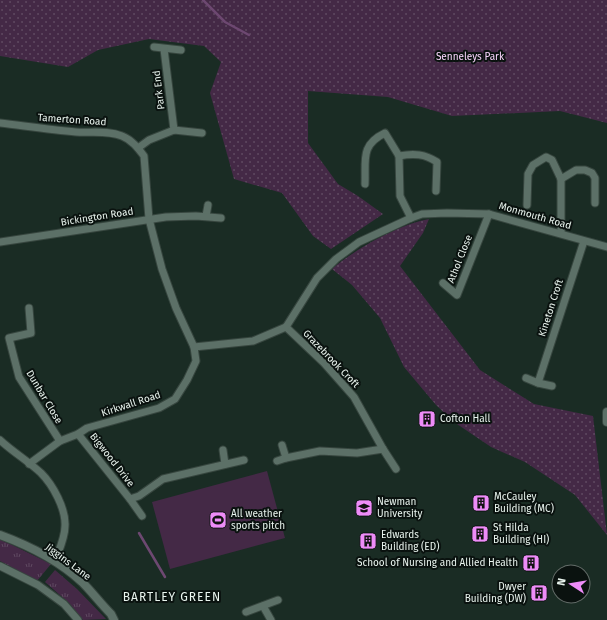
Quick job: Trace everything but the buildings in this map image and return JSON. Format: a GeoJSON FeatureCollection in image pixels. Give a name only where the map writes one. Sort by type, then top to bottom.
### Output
{"type":"FeatureCollection","features":[{"type":"Feature","properties":{"kind":"street"},"geometry":{"type":"LineString","coordinates":[[154,47],[181,50]]}},
{"type":"Feature","properties":{"kind":"street","name":"Park End"},"geometry":{"type":"LineString","coordinates":[[164,49],[174,130]]}},
{"type":"Feature","properties":{"kind":"street","name":"Tamerton Road"},"geometry":{"type":"LineString","coordinates":[[0,123],[77,132],[110,133],[120,135],[128,139],[138,148]]}},
{"type":"Feature","properties":{"kind":"street"},"geometry":{"type":"LineString","coordinates":[[138,148],[149,140],[174,130],[202,133]]}},
{"type":"Feature","properties":{"kind":"street"},"geometry":{"type":"LineString","coordinates":[[366,184],[365,156],[369,144],[377,137],[385,133],[399,156],[400,196],[411,218]]}},
{"type":"Feature","properties":{"kind":"street","name":"Bickington Road"},"geometry":{"type":"LineString","coordinates":[[0,242],[149,219],[144,156],[138,148]]}},
{"type":"Feature","properties":{"kind":"street"},"geometry":{"type":"LineString","coordinates":[[399,156],[408,154],[427,155],[437,162],[436,191]]}},
{"type":"Feature","properties":{"kind":"street"},"geometry":{"type":"LineString","coordinates":[[527,205],[528,174],[533,165],[546,157],[552,160],[557,168],[561,180],[561,233]]}},
{"type":"Feature","properties":{"kind":"street"},"geometry":{"type":"LineString","coordinates":[[561,180],[576,170],[584,170],[592,173],[595,178],[595,203]]}},
{"type":"Feature","properties":{"kind":"street"},"geometry":{"type":"LineString","coordinates":[[206,216],[208,205]]}},
{"type":"Feature","properties":{"kind":"street","name":"Monmouth Road"},"geometry":{"type":"LineString","coordinates":[[286,327],[317,278],[336,259],[359,242],[422,214],[441,213],[498,215],[607,248]]}},
{"type":"Feature","properties":{"kind":"street","name":"Athol Close"},"geometry":{"type":"LineString","coordinates":[[443,283],[456,295],[489,214]]}},
{"type":"Feature","properties":{"kind":"street"},"geometry":{"type":"LineString","coordinates":[[149,219],[206,216],[221,218]]}},
{"type":"Feature","properties":{"kind":"street","name":"Kirkwall Road"},"geometry":{"type":"LineString","coordinates":[[29,464],[60,441],[78,434],[87,428],[159,408],[176,399],[188,380],[196,361],[194,347],[176,308],[162,269],[149,219]]}},
{"type":"Feature","properties":{"kind":"street","name":"Kineton Croft"},"geometry":{"type":"LineString","coordinates":[[538,383],[584,241]]}},
{"type":"Feature","properties":{"kind":"street","name":"Dunbar Close"},"geometry":{"type":"LineString","coordinates":[[29,308],[32,333],[9,338],[18,377],[60,441]]}},
{"type":"Feature","properties":{"kind":"street"},"geometry":{"type":"LineString","coordinates":[[194,347],[252,341],[286,327]]}},
{"type":"Feature","properties":{"kind":"street","name":"Grazebrook Croft"},"geometry":{"type":"LineString","coordinates":[[286,327],[324,363],[354,397],[396,469]]}},
{"type":"Feature","properties":{"kind":"street"},"geometry":{"type":"LineString","coordinates":[[526,378],[538,383],[552,386]]}},
{"type":"Feature","properties":{"kind":"street"},"geometry":{"type":"LineString","coordinates":[[607,412],[607,422]]}},
{"type":"Feature","properties":{"kind":"street","name":"Bigwood Drive"},"geometry":{"type":"LineString","coordinates":[[78,434],[142,516]]}},
{"type":"Feature","properties":{"kind":"street"},"geometry":{"type":"LineString","coordinates":[[0,440],[41,473],[50,484],[61,503],[65,525],[61,547],[54,561]]}},
{"type":"Feature","properties":{"kind":"street"},"geometry":{"type":"LineString","coordinates":[[282,445],[286,458]]}},
{"type":"Feature","properties":{"kind":"street"},"geometry":{"type":"LineString","coordinates":[[277,461],[320,451],[358,453],[383,449]]}},
{"type":"Feature","properties":{"kind":"street"},"geometry":{"type":"LineString","coordinates":[[224,450],[224,464]]}},
{"type":"Feature","properties":{"kind":"street","name":"Bigwood Drive"},"geometry":{"type":"LineString","coordinates":[[130,499],[139,496],[163,479],[244,460]]}},
{"type":"Feature","properties":{"kind":"street","name":"Jiggins Lane"},"geometry":{"type":"LineString","coordinates":[[0,535],[30,546],[54,561],[82,582],[114,620]]}},
{"type":"Feature","properties":{"kind":"street"},"geometry":{"type":"LineString","coordinates":[[0,566],[38,584],[64,604],[78,620]]}},
{"type":"Feature","properties":{"kind":"street"},"geometry":{"type":"LineString","coordinates":[[246,612],[278,600]]}},
{"type":"Feature","properties":{"kind":"street"},"geometry":{"type":"LineString","coordinates":[[263,606],[271,620]]}},
{"type":"Feature","properties":{"kind":"green space","name":"Senneleys Park"},"geometry":{"type":"Polygon","coordinates":[[[0,0],[607,0],[607,123],[560,111],[452,116],[388,97],[308,91],[308,143],[338,184],[383,214],[331,249],[313,236],[282,193],[234,179],[210,93],[221,62],[204,46],[149,39],[98,50],[68,67],[0,56],[0,0]]]}},
{"type":"Feature","properties":{"kind":"green space"},"geometry":{"type":"Polygon","coordinates":[[[429,219],[423,233],[400,266],[480,370],[534,404],[593,416],[607,535],[575,495],[525,462],[491,447],[454,422],[436,405],[404,367],[380,318],[352,285],[332,269],[353,253],[378,238],[405,226],[429,219]]]}},
{"type":"Feature","properties":{"kind":"green space","name":"All weather sports pitch"},"geometry":{"type":"Polygon","coordinates":[[[267,471],[285,538],[170,569],[152,502],[267,471]]]}},
{"type":"Feature","properties":{"kind":"green space"},"geometry":{"type":"Polygon","coordinates":[[[0,539],[51,564],[37,581],[0,561],[0,539]]]}},
{"type":"Feature","properties":{"kind":"green space"},"geometry":{"type":"Polygon","coordinates":[[[55,570],[77,589],[106,619],[83,620],[69,603],[45,582],[55,570]]]}},
{"type":"Feature","properties":{"kind":"waterway"},"geometry":{"type":"LineString","coordinates":[[203,0],[225,22],[249,35]]}},
{"type":"Feature","properties":{"kind":"waterway"},"geometry":{"type":"LineString","coordinates":[[139,533],[165,577]]}},
{"type":"Feature","properties":{"kind":"place","name":"Cofton Hall"},"geometry":{"type":"Point","coordinates":[427,419]}},
{"type":"Feature","properties":{"kind":"place","name":"McCauley Building (MC)"},"geometry":{"type":"Point","coordinates":[481,503]}},
{"type":"Feature","properties":{"kind":"place","name":"Newman University"},"geometry":{"type":"Point","coordinates":[364,508]}},
{"type":"Feature","properties":{"kind":"place","name":"All weather sports pitch"},"geometry":{"type":"Point","coordinates":[218,520]}},
{"type":"Feature","properties":{"kind":"place","name":"St Hilda Building (HI)"},"geometry":{"type":"Point","coordinates":[480,534]}},
{"type":"Feature","properties":{"kind":"place","name":"Edwards Building (ED)"},"geometry":{"type":"Point","coordinates":[368,541]}},
{"type":"Feature","properties":{"kind":"place","name":"School of Nursing and Allied Health"},"geometry":{"type":"Point","coordinates":[531,563]}},
{"type":"Feature","properties":{"kind":"place","name":"Dwyer Building (DW)"},"geometry":{"type":"Point","coordinates":[539,593]}},
{"type":"Feature","properties":{"kind":"district","name":"BARTLEY GREEN"},"geometry":{"type":"Point","coordinates":[172,597]}}]}
